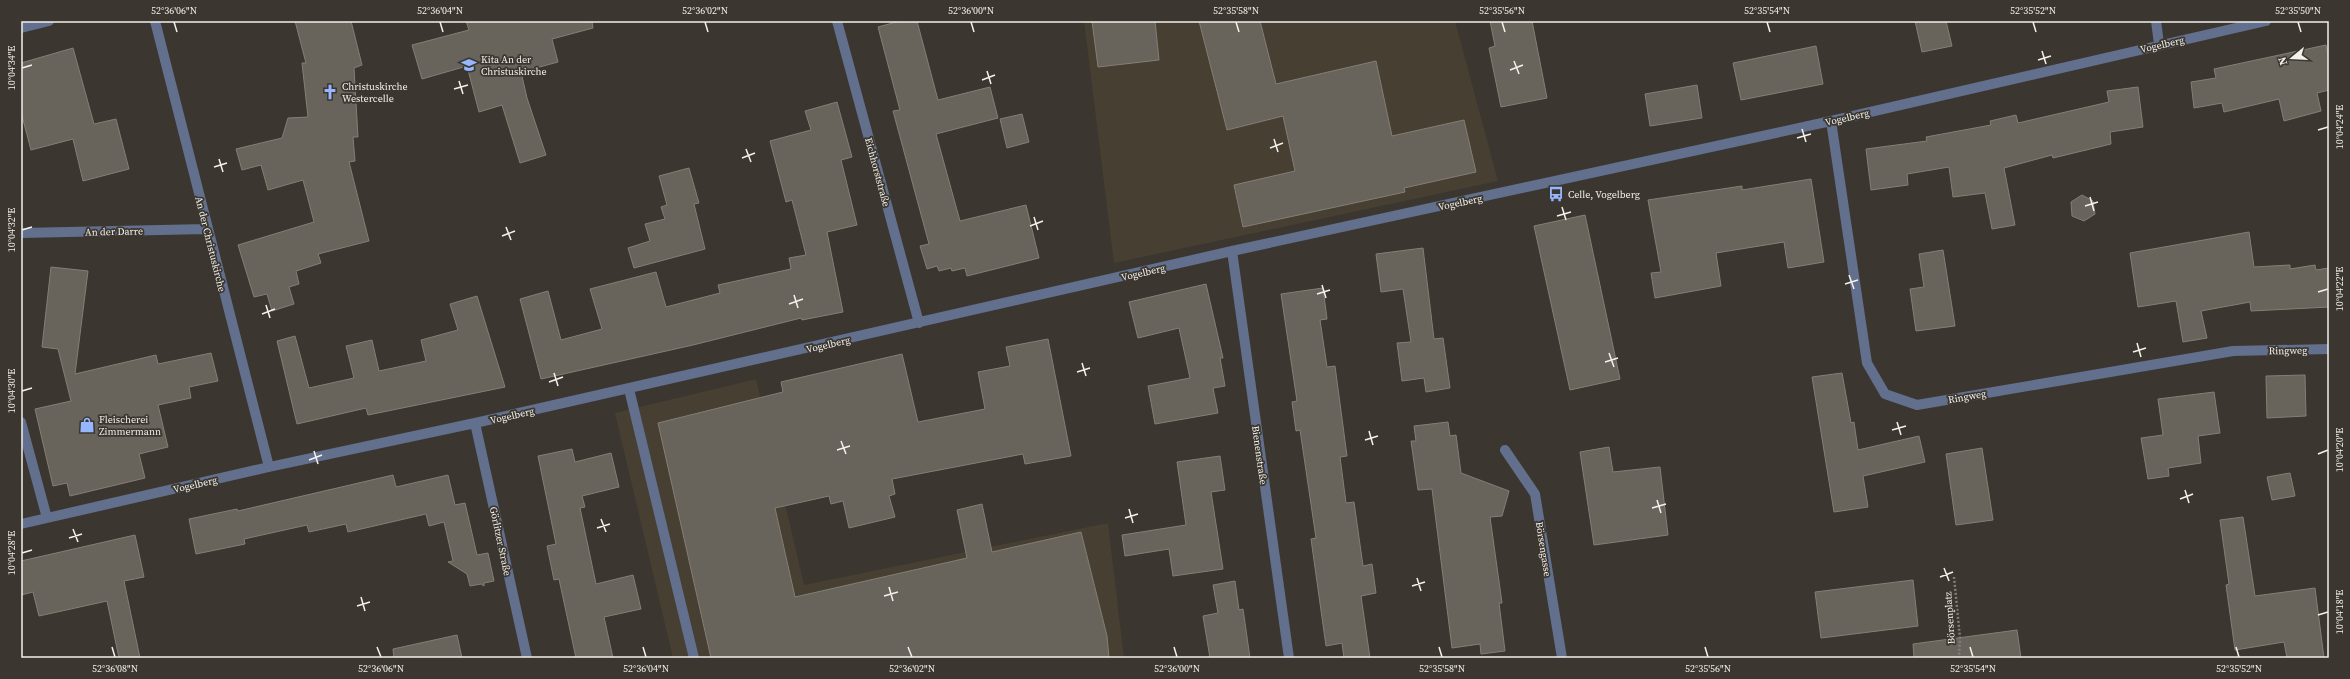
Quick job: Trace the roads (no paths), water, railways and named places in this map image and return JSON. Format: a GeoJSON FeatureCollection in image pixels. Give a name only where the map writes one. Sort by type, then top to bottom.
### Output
{"type":"FeatureCollection","features":[{"type":"Feature","properties":{"kind":"street"},"geometry":{"type":"LineString","coordinates":[[21,28],[49,21]]}},
{"type":"Feature","properties":{"kind":"street","name":"An der Christuskirche"},"geometry":{"type":"LineString","coordinates":[[155,21],[269,467]]}},
{"type":"Feature","properties":{"kind":"street","name":"Eichhorststraße"},"geometry":{"type":"LineString","coordinates":[[838,21],[918,323]]}},
{"type":"Feature","properties":{"kind":"street"},"geometry":{"type":"LineString","coordinates":[[2156,21],[2159,44]]}},
{"type":"Feature","properties":{"kind":"street","name":"Vogelberg"},"geometry":{"type":"LineString","coordinates":[[21,524],[269,467],[475,424],[1232,251],[1831,121],[2159,44],[2266,21]]}},
{"type":"Feature","properties":{"kind":"street","name":"Ringweg"},"geometry":{"type":"LineString","coordinates":[[1831,121],[1867,363],[1885,394],[1917,405],[2233,351],[2329,349]]}},
{"type":"Feature","properties":{"kind":"street","name":"An der Darre"},"geometry":{"type":"LineString","coordinates":[[21,233],[207,229]]}},
{"type":"Feature","properties":{"kind":"street","name":"Bienenstraße"},"geometry":{"type":"LineString","coordinates":[[1232,251],[1289,658]]}},
{"type":"Feature","properties":{"kind":"street"},"geometry":{"type":"LineString","coordinates":[[629,389],[694,658]]}},
{"type":"Feature","properties":{"kind":"street"},"geometry":{"type":"LineString","coordinates":[[21,422],[47,518]]}},
{"type":"Feature","properties":{"kind":"street","name":"Görlitzer Straße"},"geometry":{"type":"LineString","coordinates":[[475,424],[527,658]]}},
{"type":"Feature","properties":{"kind":"street","name":"Börsengasse"},"geometry":{"type":"LineString","coordinates":[[1505,450],[1536,494],[1562,658]]}},
{"type":"Feature","properties":{"kind":"place","name":"Kita An der Christuskirche"},"geometry":{"type":"Point","coordinates":[469,65]}},
{"type":"Feature","properties":{"kind":"place","name":"Christuskirche Westercelle"},"geometry":{"type":"Point","coordinates":[330,92]}},
{"type":"Feature","properties":{"kind":"place","name":"Celle, Vogelberg"},"geometry":{"type":"Point","coordinates":[1556,194]}},
{"type":"Feature","properties":{"kind":"place","name":"Fleischerei Zimmermann"},"geometry":{"type":"Point","coordinates":[87,425]}}]}
